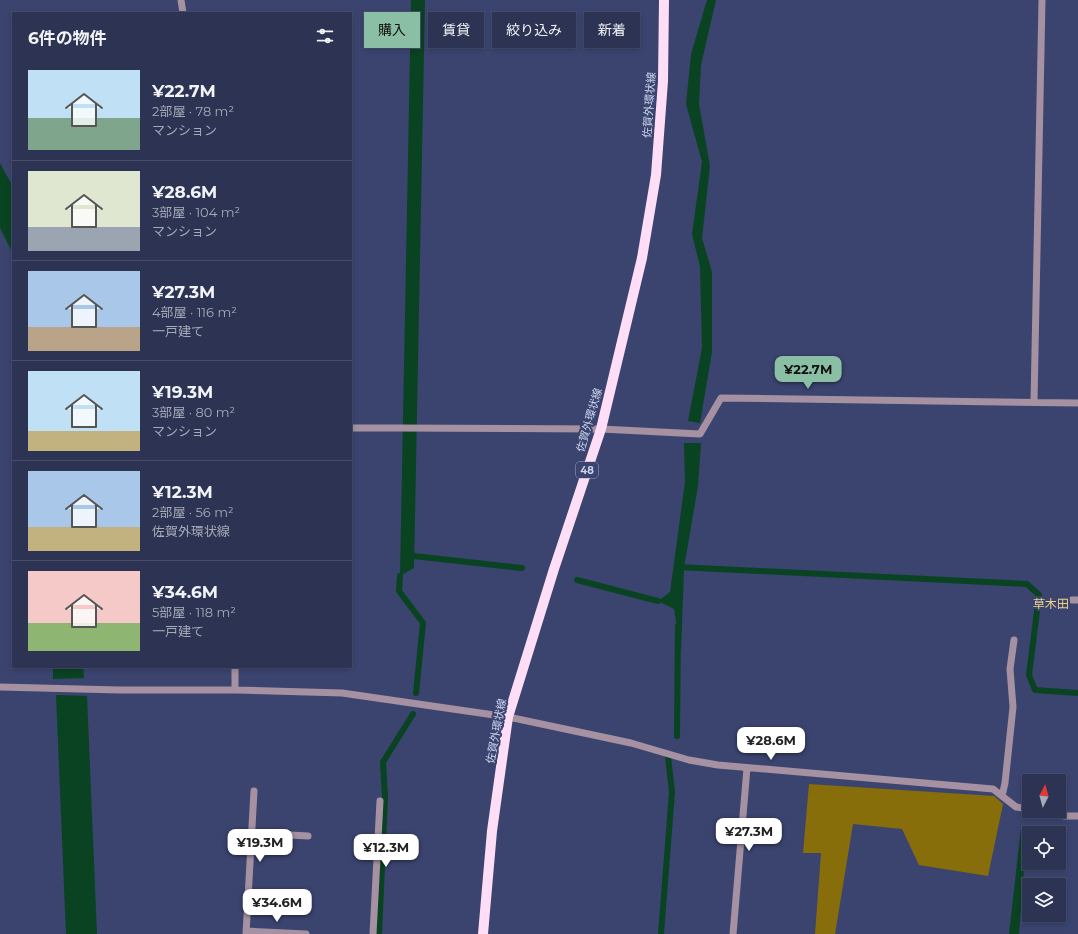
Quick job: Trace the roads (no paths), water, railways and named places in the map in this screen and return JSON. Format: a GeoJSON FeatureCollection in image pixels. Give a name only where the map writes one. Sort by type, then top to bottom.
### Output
{"type":"FeatureCollection","features":[{"type":"Feature","properties":{"kind":"main road","name":"佐賀外環状線"},"geometry":{"type":"LineString","coordinates":[[483,934],[492,830],[508,718],[554,569],[601,429],[642,258],[656,175],[663,81],[664,0]]}},
{"type":"Feature","properties":{"kind":"street"},"geometry":{"type":"LineString","coordinates":[[181,0],[183,12]]}},
{"type":"Feature","properties":{"kind":"street"},"geometry":{"type":"LineString","coordinates":[[1034,402],[1042,0]]}},
{"type":"Feature","properties":{"kind":"street"},"geometry":{"type":"LineString","coordinates":[[352,428],[601,429],[700,434],[721,398],[1078,403]]}},
{"type":"Feature","properties":{"kind":"street"},"geometry":{"type":"LineString","coordinates":[[1002,796],[1005,783],[1013,707],[1010,669],[1014,640]]}},
{"type":"Feature","properties":{"kind":"street"},"geometry":{"type":"LineString","coordinates":[[235,668],[235,690]]}},
{"type":"Feature","properties":{"kind":"street"},"geometry":{"type":"LineString","coordinates":[[0,687],[342,693],[508,718],[631,743],[689,760],[718,765],[993,789],[1016,807],[1022,808]]}},
{"type":"Feature","properties":{"kind":"street"},"geometry":{"type":"LineString","coordinates":[[733,934],[747,768]]}},
{"type":"Feature","properties":{"kind":"street"},"geometry":{"type":"LineString","coordinates":[[254,791],[246,932],[306,934]]}},
{"type":"Feature","properties":{"kind":"street"},"geometry":{"type":"LineString","coordinates":[[373,934],[380,801]]}},
{"type":"Feature","properties":{"kind":"street"},"geometry":{"type":"LineString","coordinates":[[1066,816],[1078,816]]}},
{"type":"Feature","properties":{"kind":"street"},"geometry":{"type":"LineString","coordinates":[[252,833],[308,836]]}},
{"type":"Feature","properties":{"kind":"waterway"},"geometry":{"type":"LineString","coordinates":[[414,556],[522,568]]}},
{"type":"Feature","properties":{"kind":"waterway"},"geometry":{"type":"LineString","coordinates":[[678,567],[1027,584],[1039,595],[1029,675],[1035,690],[1078,693]]}},
{"type":"Feature","properties":{"kind":"waterway"},"geometry":{"type":"LineString","coordinates":[[400,576],[399,591],[423,623],[416,693]]}},
{"type":"Feature","properties":{"kind":"waterway"},"geometry":{"type":"LineString","coordinates":[[577,580],[658,601]]}},
{"type":"Feature","properties":{"kind":"waterway"},"geometry":{"type":"LineString","coordinates":[[677,736],[678,626]]}},
{"type":"Feature","properties":{"kind":"waterway"},"geometry":{"type":"LineString","coordinates":[[379,934],[385,797],[383,762],[413,714]]}},
{"type":"Feature","properties":{"kind":"waterway"},"geometry":{"type":"LineString","coordinates":[[661,934],[672,792],[668,756]]}},
{"type":"Feature","properties":{"kind":"district","name":"草木田"},"geometry":{"type":"Point","coordinates":[1051,603]}}]}
